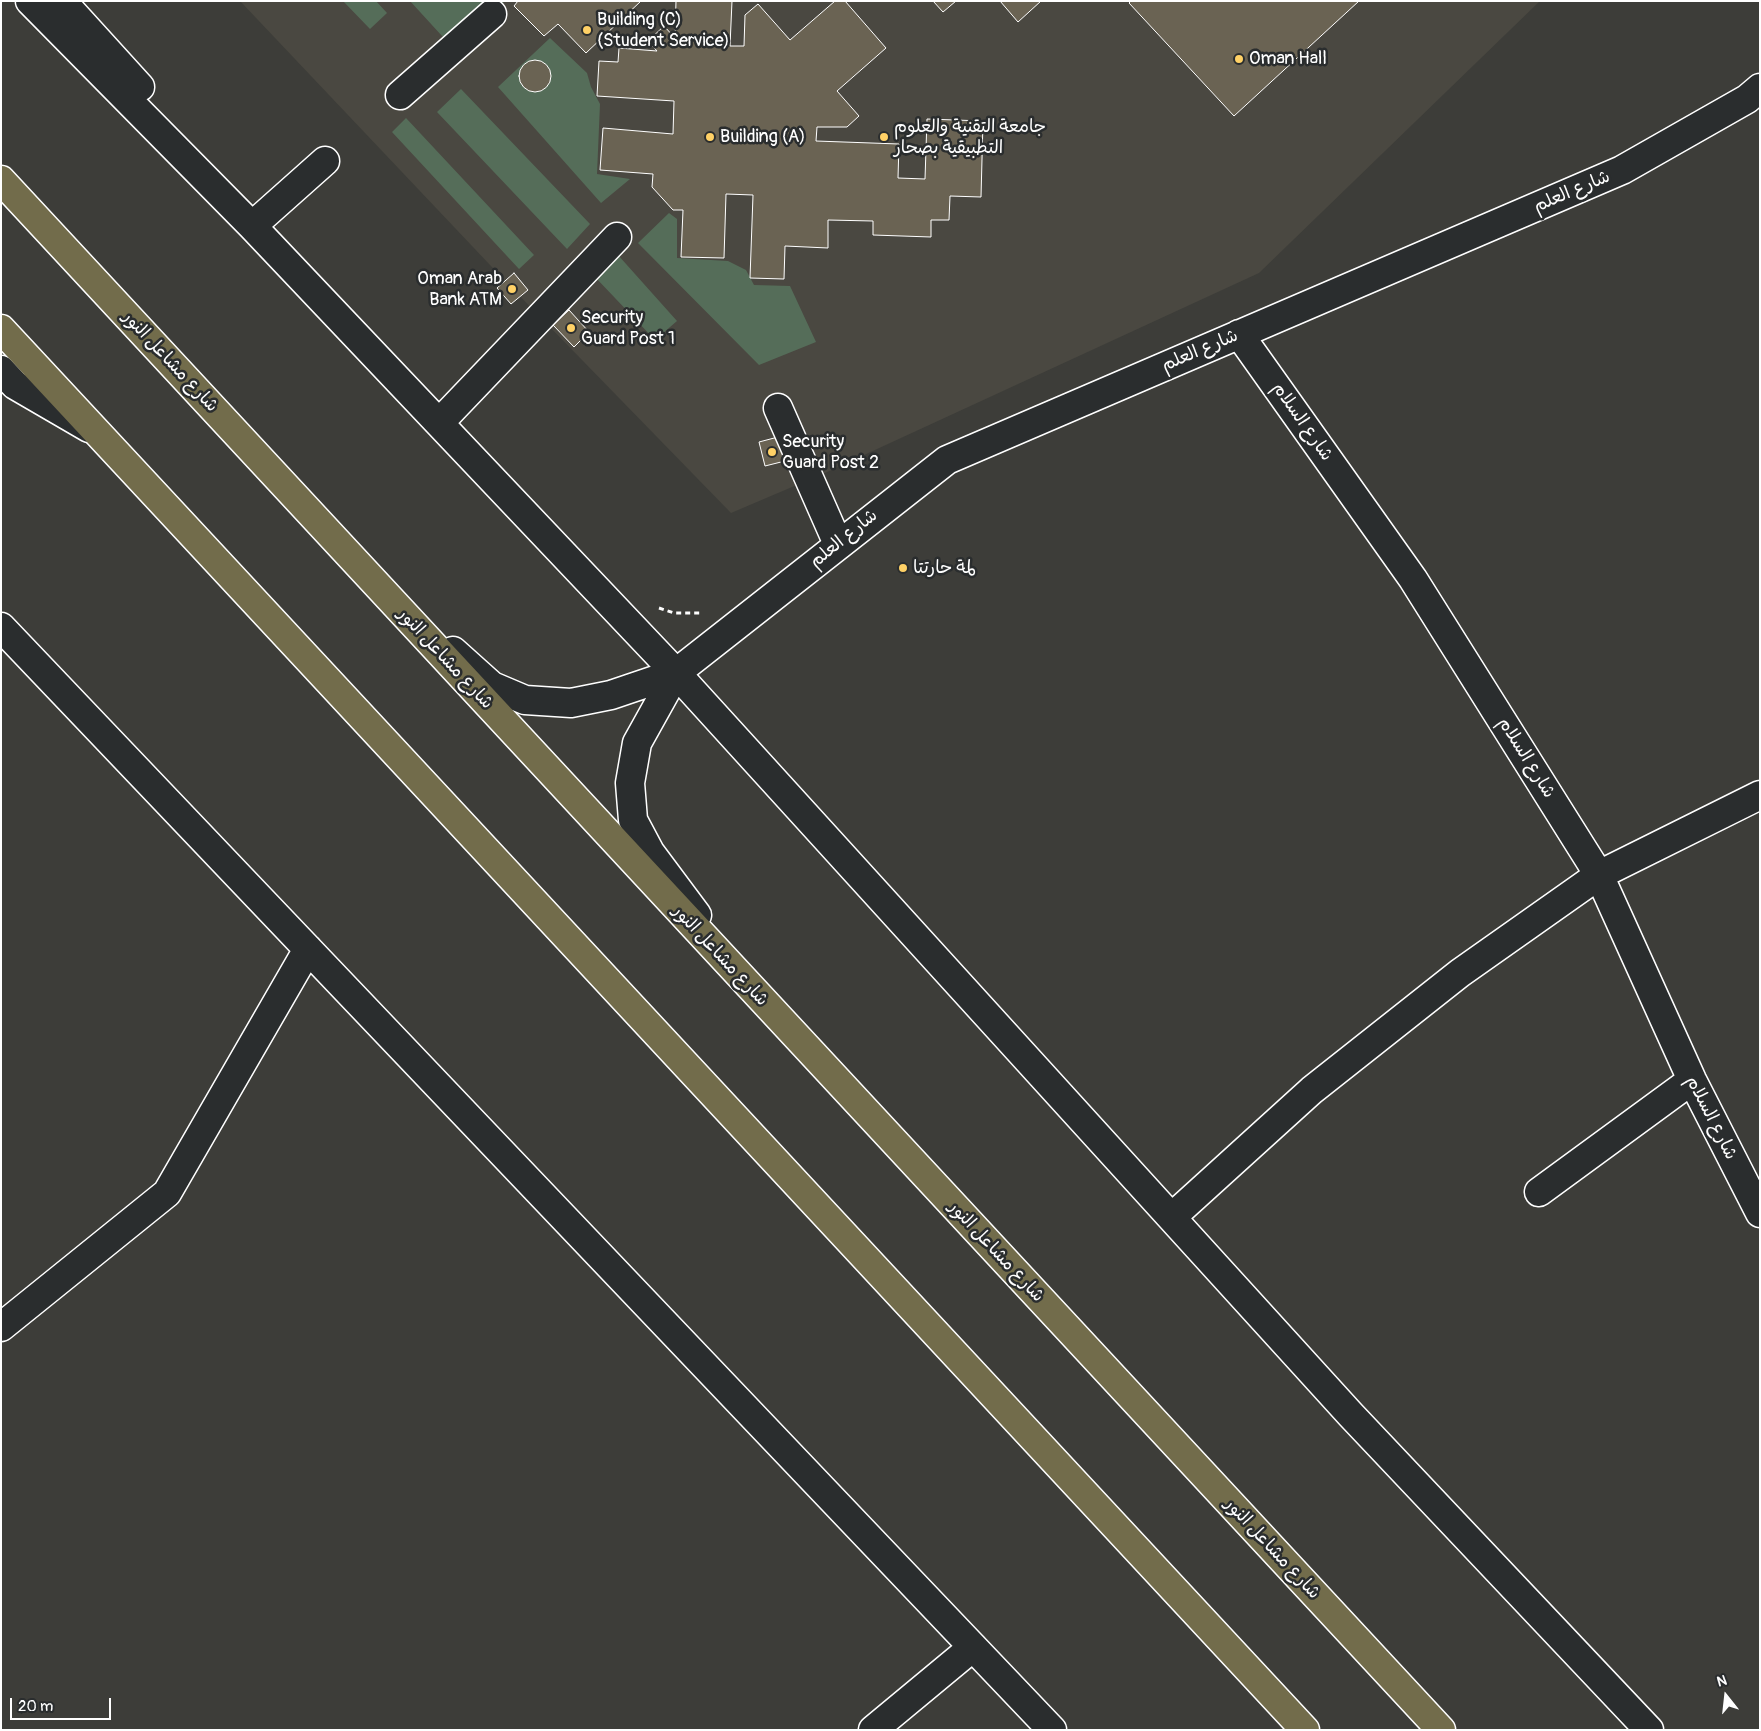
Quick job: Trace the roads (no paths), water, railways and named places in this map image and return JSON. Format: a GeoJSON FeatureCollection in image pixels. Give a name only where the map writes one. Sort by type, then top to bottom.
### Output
{"type":"FeatureCollection","features":[{"type":"Feature","properties":{"kind":"highway","name":"شارع مشاعل النور"},"geometry":{"type":"LineString","coordinates":[[1,180],[1441,1730]]}},
{"type":"Feature","properties":{"kind":"highway"},"geometry":{"type":"LineString","coordinates":[[1,329],[1305,1730]]}},
{"type":"Feature","properties":{"kind":"street"},"geometry":{"type":"LineString","coordinates":[[30,1],[252,226],[676,672],[1351,1415],[1649,1730]]}},
{"type":"Feature","properties":{"kind":"street"},"geometry":{"type":"LineString","coordinates":[[62,1],[173,123],[217,190]]}},
{"type":"Feature","properties":{"kind":"street"},"geometry":{"type":"LineString","coordinates":[[400,95],[492,14]]}},
{"type":"Feature","properties":{"kind":"street","name":"شارع العلم"},"geometry":{"type":"LineString","coordinates":[[676,672],[947,460],[1622,170],[1747,99],[1760,88]]}},
{"type":"Feature","properties":{"kind":"street"},"geometry":{"type":"LineString","coordinates":[[252,226],[325,161]]}},
{"type":"Feature","properties":{"kind":"street"},"geometry":{"type":"LineString","coordinates":[[440,422],[617,237]]}},
{"type":"Feature","properties":{"kind":"street","name":"شارع السلام"},"geometry":{"type":"LineString","coordinates":[[1239,334],[1413,579],[1600,875],[1692,1080],[1760,1213]]}},
{"type":"Feature","properties":{"kind":"street"},"geometry":{"type":"LineString","coordinates":[[1,370],[15,386],[93,430]]}},
{"type":"Feature","properties":{"kind":"street"},"geometry":{"type":"LineString","coordinates":[[778,408],[838,544]]}},
{"type":"Feature","properties":{"kind":"street"},"geometry":{"type":"LineString","coordinates":[[366,574],[492,686],[525,700],[571,703],[610,695],[676,672]]}},
{"type":"Feature","properties":{"kind":"street"},"geometry":{"type":"LineString","coordinates":[[1,628],[1052,1730]]}},
{"type":"Feature","properties":{"kind":"street"},"geometry":{"type":"LineString","coordinates":[[676,672],[637,743],[630,783],[632,820],[650,852],[763,1002]]}},
{"type":"Feature","properties":{"kind":"street"},"geometry":{"type":"LineString","coordinates":[[1172,1218],[1312,1090],[1460,973],[1600,875],[1760,795]]}},
{"type":"Feature","properties":{"kind":"street"},"geometry":{"type":"LineString","coordinates":[[1,1327],[167,1193],[308,949]]}},
{"type":"Feature","properties":{"kind":"street"},"geometry":{"type":"LineString","coordinates":[[1538,1192],[1692,1080]]}},
{"type":"Feature","properties":{"kind":"street"},"geometry":{"type":"LineString","coordinates":[[873,1730],[973,1647]]}},
{"type":"Feature","properties":{"kind":"place","name":"Building (C) (Student Service)"},"geometry":{"type":"Point","coordinates":[587,30]}},
{"type":"Feature","properties":{"kind":"place","name":"Oman Hall"},"geometry":{"type":"Point","coordinates":[1239,59]}},
{"type":"Feature","properties":{"kind":"place","name":"Building (A)"},"geometry":{"type":"Point","coordinates":[710,137]}},
{"type":"Feature","properties":{"kind":"place","name":"جامعة التقنية والعلوم التطبيقية بصحار"},"geometry":{"type":"Point","coordinates":[884,137]}},
{"type":"Feature","properties":{"kind":"place","name":"Oman Arab Bank ATM"},"geometry":{"type":"Point","coordinates":[512,289]}},
{"type":"Feature","properties":{"kind":"place","name":"Security Guard Post 1"},"geometry":{"type":"Point","coordinates":[571,328]}},
{"type":"Feature","properties":{"kind":"place","name":"Security Guard Post 2"},"geometry":{"type":"Point","coordinates":[772,452]}},
{"type":"Feature","properties":{"kind":"place","name":"لمة حارتتا"},"geometry":{"type":"Point","coordinates":[903,568]}}]}
